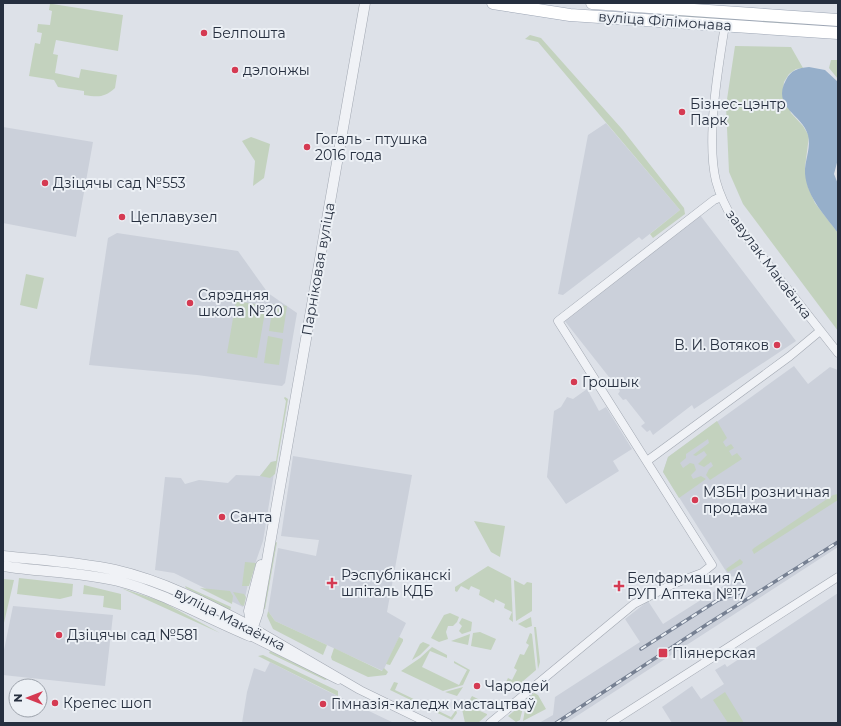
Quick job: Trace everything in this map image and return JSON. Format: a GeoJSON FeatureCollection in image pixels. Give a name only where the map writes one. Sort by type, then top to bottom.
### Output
{"type":"FeatureCollection","features":[{"type":"Feature","properties":{"kind":"main road","name":"вуліца Філімонава"},"geometry":{"type":"LineString","coordinates":[[493,3],[565,14],[838,33]]}},
{"type":"Feature","properties":{"kind":"main road","name":"вуліца Філімонава"},"geometry":{"type":"LineString","coordinates":[[592,3],[838,20]]}},
{"type":"Feature","properties":{"kind":"main road"},"geometry":{"type":"LineString","coordinates":[[725,25],[726,12]]}},
{"type":"Feature","properties":{"kind":"street","name":"Парніковая вуліца"},"geometry":{"type":"LineString","coordinates":[[251,632],[258,612],[365,3]]}},
{"type":"Feature","properties":{"kind":"street","name":"завулак Макаёнка"},"geometry":{"type":"LineString","coordinates":[[725,25],[715,104],[713,142],[714,170],[721,197],[734,220],[820,332],[838,353]]}},
{"type":"Feature","properties":{"kind":"street"},"geometry":{"type":"LineString","coordinates":[[490,723],[634,604],[673,584],[702,573],[712,565],[558,321],[714,200],[721,197]]}},
{"type":"Feature","properties":{"kind":"street"},"geometry":{"type":"LineString","coordinates":[[647,461],[790,356],[820,332]]}},
{"type":"Feature","properties":{"kind":"street","name":"вуліца Макаёнка"},"geometry":{"type":"LineString","coordinates":[[3,556],[80,564],[115,570],[187,595],[251,632],[428,723]]}},
{"type":"Feature","properties":{"kind":"street"},"geometry":{"type":"LineString","coordinates":[[80,564],[80,575]]}},
{"type":"Feature","properties":{"kind":"street","name":"вуліца Макаёнка"},"geometry":{"type":"LineString","coordinates":[[3,566],[97,576],[142,588],[251,632]]}},
{"type":"Feature","properties":{"kind":"street"},"geometry":{"type":"LineString","coordinates":[[610,723],[838,577]]}},
{"type":"Feature","properties":{"kind":"shaded area"},"geometry":{"type":"Polygon","coordinates":[[[606,123],[680,210],[642,240],[639,237],[563,295],[558,294],[588,135],[606,123]]]}},
{"type":"Feature","properties":{"kind":"shaded area","name":"Дзіцячы сад №553"},"geometry":{"type":"Polygon","coordinates":[[[3,127],[93,142],[76,237],[3,223],[3,127]]]}},
{"type":"Feature","properties":{"kind":"shaded area"},"geometry":{"type":"Polygon","coordinates":[[[700,215],[796,341],[694,409],[692,405],[653,435],[650,430],[647,432],[641,426],[645,423],[626,399],[623,400],[618,394],[620,391],[564,320],[700,215]]]}},
{"type":"Feature","properties":{"kind":"shaded area","name":"Сярэдняя школа №20"},"geometry":{"type":"Polygon","coordinates":[[[117,233],[238,251],[268,293],[297,313],[285,383],[282,386],[197,375],[89,365],[108,238],[117,233]]]}},
{"type":"Feature","properties":{"kind":"shaded area"},"geometry":{"type":"Polygon","coordinates":[[[794,366],[808,384],[830,367],[838,370],[838,547],[566,723],[539,723],[553,715],[555,697],[640,642],[625,619],[648,601],[663,624],[737,577],[729,576],[663,472],[668,457],[794,366]]]}},
{"type":"Feature","properties":{"kind":"shaded area"},"geometry":{"type":"Polygon","coordinates":[[[587,389],[599,411],[606,407],[632,449],[613,461],[619,471],[566,504],[547,477],[554,411],[561,407],[567,397],[573,399],[587,389]]]}},
{"type":"Feature","properties":{"kind":"shaded area","name":"Рэспубліканскі шпіталь КДБ"},"geometry":{"type":"Polygon","coordinates":[[[293,456],[412,475],[387,612],[406,623],[383,671],[275,621],[268,611],[278,548],[316,556],[319,540],[281,536],[293,456]]]}},
{"type":"Feature","properties":{"kind":"shaded area"},"geometry":{"type":"Polygon","coordinates":[[[276,461],[263,541],[248,584],[243,607],[174,573],[155,570],[165,477],[181,478],[185,484],[199,480],[228,483],[236,475],[260,476],[271,462],[276,461]]]}},
{"type":"Feature","properties":{"kind":"shaded area"},"geometry":{"type":"Polygon","coordinates":[[[838,593],[838,723],[672,723],[662,707],[692,686],[701,699],[724,684],[715,670],[725,664],[727,667],[838,593]]]}},
{"type":"Feature","properties":{"kind":"shaded area","name":"Дзіцячы сад №581"},"geometry":{"type":"Polygon","coordinates":[[[13,606],[113,615],[105,686],[48,680],[48,678],[3,675],[3,655],[13,606]]]}},
{"type":"Feature","properties":{"kind":"shaded area"},"geometry":{"type":"Polygon","coordinates":[[[270,662],[394,723],[242,723],[247,692],[254,668],[265,672],[270,662]]]}},
{"type":"Feature","properties":{"kind":"green space"},"geometry":{"type":"Polygon","coordinates":[[[46,3],[123,15],[118,51],[56,40],[53,54],[58,55],[55,73],[79,78],[81,69],[117,75],[115,88],[107,94],[101,96],[84,95],[84,91],[58,87],[54,80],[29,76],[35,43],[40,44],[42,33],[37,32],[38,24],[50,25],[52,11],[49,10],[50,4],[46,3]]]}},
{"type":"Feature","properties":{"kind":"green space"},"geometry":{"type":"Polygon","coordinates":[[[666,14],[838,25],[838,28],[666,17],[666,14]]]}},
{"type":"Feature","properties":{"kind":"green space"},"geometry":{"type":"Polygon","coordinates":[[[530,35],[541,38],[622,129],[684,208],[685,214],[653,238],[650,234],[680,210],[538,42],[525,39],[530,35]]]}},
{"type":"Feature","properties":{"kind":"green space"},"geometry":{"type":"Polygon","coordinates":[[[735,46],[791,47],[803,68],[796,69],[789,74],[784,82],[783,90],[791,113],[803,126],[809,136],[805,167],[808,187],[815,203],[838,233],[838,331],[743,204],[729,172],[726,106],[735,46]]]}},
{"type":"Feature","properties":{"kind":"green space"},"geometry":{"type":"Polygon","coordinates":[[[831,60],[838,60],[838,79],[829,68],[831,60]]]}},
{"type":"Feature","properties":{"kind":"green space"},"geometry":{"type":"Polygon","coordinates":[[[251,137],[270,144],[264,178],[253,186],[255,161],[242,141],[251,137]]]}},
{"type":"Feature","properties":{"kind":"green space"},"geometry":{"type":"Polygon","coordinates":[[[26,274],[44,278],[37,309],[20,305],[26,274]]]}},
{"type":"Feature","properties":{"kind":"green space"},"geometry":{"type":"Polygon","coordinates":[[[236,301],[266,306],[257,358],[227,353],[236,301]]]}},
{"type":"Feature","properties":{"kind":"green space"},"geometry":{"type":"Polygon","coordinates":[[[273,304],[287,306],[283,333],[269,331],[273,304]]]}},
{"type":"Feature","properties":{"kind":"green space"},"geometry":{"type":"Polygon","coordinates":[[[268,336],[283,339],[279,365],[264,363],[268,336]]]}},
{"type":"Feature","properties":{"kind":"green space"},"geometry":{"type":"Polygon","coordinates":[[[285,397],[288,399],[275,474],[270,478],[260,476],[271,462],[276,461],[286,401],[284,398],[285,397]]]}},
{"type":"Feature","properties":{"kind":"green space"},"geometry":{"type":"Polygon","coordinates":[[[717,421],[727,438],[723,442],[726,447],[731,444],[734,448],[729,451],[732,456],[737,453],[742,459],[710,480],[706,475],[709,469],[713,466],[711,462],[704,467],[698,464],[707,455],[704,451],[696,456],[693,455],[709,443],[708,439],[686,454],[686,458],[680,463],[683,468],[690,463],[694,464],[696,470],[691,475],[693,479],[701,476],[706,479],[679,498],[663,472],[668,457],[717,421]]]}},
{"type":"Feature","properties":{"kind":"green space"},"geometry":{"type":"Polygon","coordinates":[[[838,494],[838,500],[754,554],[752,550],[754,548],[833,495],[838,494]]]}},
{"type":"Feature","properties":{"kind":"green space"},"geometry":{"type":"Polygon","coordinates":[[[474,521],[505,526],[500,557],[491,552],[474,521]]]}},
{"type":"Feature","properties":{"kind":"green space"},"geometry":{"type":"Polygon","coordinates":[[[277,542],[265,609],[263,610],[275,543],[277,542]]]}},
{"type":"Feature","properties":{"kind":"green space"},"geometry":{"type":"Polygon","coordinates":[[[740,559],[743,562],[742,564],[728,572],[726,569],[740,559]]]}},
{"type":"Feature","properties":{"kind":"green space"},"geometry":{"type":"Polygon","coordinates":[[[245,562],[256,563],[249,586],[242,586],[245,562]]]}},
{"type":"Feature","properties":{"kind":"green space"},"geometry":{"type":"Polygon","coordinates":[[[488,566],[511,578],[513,622],[509,619],[512,612],[504,608],[505,604],[495,599],[494,603],[479,595],[480,590],[471,586],[469,590],[461,586],[457,592],[455,591],[455,587],[488,566]]]}},
{"type":"Feature","properties":{"kind":"green space"},"geometry":{"type":"Polygon","coordinates":[[[19,578],[73,584],[72,596],[60,599],[17,594],[19,578]]]}},
{"type":"Feature","properties":{"kind":"green space"},"geometry":{"type":"Polygon","coordinates":[[[3,579],[14,580],[3,627],[3,579]]]}},
{"type":"Feature","properties":{"kind":"green space"},"geometry":{"type":"Polygon","coordinates":[[[514,580],[524,585],[527,582],[532,583],[532,611],[516,621],[514,580]]]}},
{"type":"Feature","properties":{"kind":"green space"},"geometry":{"type":"Polygon","coordinates":[[[137,582],[171,593],[227,619],[226,621],[190,603],[137,582]]]}},
{"type":"Feature","properties":{"kind":"green space"},"geometry":{"type":"Polygon","coordinates":[[[84,585],[121,594],[121,610],[103,607],[104,596],[83,594],[84,585]]]}},
{"type":"Feature","properties":{"kind":"green space"},"geometry":{"type":"Polygon","coordinates":[[[185,586],[231,607],[230,611],[186,588],[185,586]]]}},
{"type":"Feature","properties":{"kind":"green space"},"geometry":{"type":"Polygon","coordinates":[[[121,588],[161,601],[220,633],[121,588]]]}},
{"type":"Feature","properties":{"kind":"green space"},"geometry":{"type":"Polygon","coordinates":[[[200,588],[230,591],[233,596],[232,604],[200,588]]]}},
{"type":"Feature","properties":{"kind":"green space"},"geometry":{"type":"Polygon","coordinates":[[[233,592],[244,594],[246,597],[244,606],[241,605],[233,592]]]}},
{"type":"Feature","properties":{"kind":"green space"},"geometry":{"type":"Polygon","coordinates":[[[268,611],[275,621],[327,645],[323,655],[273,629],[267,616],[268,611]]]}},
{"type":"Feature","properties":{"kind":"green space"},"geometry":{"type":"Polygon","coordinates":[[[450,613],[459,617],[453,626],[448,626],[446,632],[448,639],[439,642],[431,638],[444,615],[450,613]]]}},
{"type":"Feature","properties":{"kind":"green space"},"geometry":{"type":"Polygon","coordinates":[[[531,617],[532,626],[526,628],[518,624],[531,617]]]}},
{"type":"Feature","properties":{"kind":"green space"},"geometry":{"type":"Polygon","coordinates":[[[462,618],[472,622],[471,631],[462,634],[459,631],[462,626],[459,623],[462,618]]]}},
{"type":"Feature","properties":{"kind":"green space"},"geometry":{"type":"Polygon","coordinates":[[[534,627],[536,627],[540,662],[538,669],[534,627]]]}},
{"type":"Feature","properties":{"kind":"green space"},"geometry":{"type":"Polygon","coordinates":[[[480,632],[496,639],[491,650],[471,646],[473,633],[480,632]]]}},
{"type":"Feature","properties":{"kind":"green space"},"geometry":{"type":"Polygon","coordinates":[[[530,633],[532,634],[536,670],[515,688],[505,684],[508,678],[512,680],[517,670],[514,668],[520,654],[524,655],[529,645],[526,643],[530,633]]]}},
{"type":"Feature","properties":{"kind":"green space"},"geometry":{"type":"Polygon","coordinates":[[[470,634],[468,645],[451,641],[470,634]]]}},
{"type":"Feature","properties":{"kind":"green space"},"geometry":{"type":"Polygon","coordinates":[[[399,637],[403,639],[403,641],[390,665],[386,664],[399,637]]]}},
{"type":"Feature","properties":{"kind":"green space"},"geometry":{"type":"Polygon","coordinates":[[[423,642],[430,645],[420,655],[412,660],[420,644],[423,642]]]}},
{"type":"Feature","properties":{"kind":"green space"},"geometry":{"type":"Polygon","coordinates":[[[432,647],[447,655],[447,658],[430,651],[422,667],[459,685],[467,670],[454,663],[454,661],[470,670],[463,685],[443,691],[401,671],[420,658],[432,647]]]}},
{"type":"Feature","properties":{"kind":"green space"},"geometry":{"type":"Polygon","coordinates":[[[334,648],[382,671],[384,668],[388,672],[386,675],[368,677],[332,660],[331,657],[334,648]]]}},
{"type":"Feature","properties":{"kind":"green space"},"geometry":{"type":"Polygon","coordinates":[[[270,651],[328,679],[325,680],[269,653],[270,651]]]}},
{"type":"Feature","properties":{"kind":"green space"},"geometry":{"type":"Polygon","coordinates":[[[263,655],[338,691],[338,696],[258,656],[263,655]]]}},
{"type":"Feature","properties":{"kind":"green space"},"geometry":{"type":"Polygon","coordinates":[[[394,682],[398,683],[395,690],[451,717],[456,710],[457,713],[452,720],[390,690],[394,682]]]}},
{"type":"Feature","properties":{"kind":"green space"},"geometry":{"type":"Polygon","coordinates":[[[463,687],[457,696],[445,692],[463,687]]]}},
{"type":"Feature","properties":{"kind":"green space"},"geometry":{"type":"Polygon","coordinates":[[[725,692],[744,723],[728,723],[713,700],[725,692]]]}},
{"type":"Feature","properties":{"kind":"green space"},"geometry":{"type":"Polygon","coordinates":[[[534,693],[538,695],[546,709],[523,721],[527,699],[534,693]]]}},
{"type":"Feature","properties":{"kind":"green space"},"geometry":{"type":"Polygon","coordinates":[[[472,696],[492,706],[489,710],[485,708],[485,706],[469,701],[472,696]]]}},
{"type":"Feature","properties":{"kind":"green space"},"geometry":{"type":"Polygon","coordinates":[[[524,703],[520,720],[516,722],[508,716],[524,703]]]}},
{"type":"Feature","properties":{"kind":"green space"},"geometry":{"type":"Polygon","coordinates":[[[464,704],[487,715],[478,723],[465,723],[462,709],[464,704]]]}},
{"type":"Feature","properties":{"kind":"water"},"geometry":{"type":"Polygon","coordinates":[[[809,67],[825,70],[838,82],[838,159],[834,174],[838,184],[838,233],[811,195],[805,169],[809,148],[808,135],[805,128],[785,104],[782,97],[782,89],[790,74],[798,69],[809,67]]]}},
{"type":"Feature","properties":{"kind":"railway"},"geometry":{"type":"LineString","coordinates":[[556,723],[709,623],[838,542]]}},
{"type":"Feature","properties":{"kind":"railway"},"geometry":{"type":"LineString","coordinates":[[641,649],[718,600],[742,592]]}},
{"type":"Feature","properties":{"kind":"place","name":"Белпошта"},"geometry":{"type":"Point","coordinates":[204,33]}},
{"type":"Feature","properties":{"kind":"place","name":"дэлонжы"},"geometry":{"type":"Point","coordinates":[235,70]}},
{"type":"Feature","properties":{"kind":"place","name":"Бізнес-цэнтр Парк"},"geometry":{"type":"Point","coordinates":[682,112]}},
{"type":"Feature","properties":{"kind":"place","name":"Гогаль - птушка 2016 года"},"geometry":{"type":"Point","coordinates":[307,147]}},
{"type":"Feature","properties":{"kind":"place","name":"Дзіцячы сад №553"},"geometry":{"type":"Point","coordinates":[45,183]}},
{"type":"Feature","properties":{"kind":"place","name":"Цеплавузел"},"geometry":{"type":"Point","coordinates":[122,217]}},
{"type":"Feature","properties":{"kind":"place","name":"Сярэдняя школа №20"},"geometry":{"type":"Point","coordinates":[190,303]}},
{"type":"Feature","properties":{"kind":"place","name":"В. И. Вотяков"},"geometry":{"type":"Point","coordinates":[777,345]}},
{"type":"Feature","properties":{"kind":"place","name":"Грошык"},"geometry":{"type":"Point","coordinates":[574,382]}},
{"type":"Feature","properties":{"kind":"place","name":"МЗБН розничная продажа"},"geometry":{"type":"Point","coordinates":[695,500]}},
{"type":"Feature","properties":{"kind":"place","name":"Санта"},"geometry":{"type":"Point","coordinates":[222,517]}},
{"type":"Feature","properties":{"kind":"place","name":"Рэспубліканскі шпіталь КДБ"},"geometry":{"type":"Point","coordinates":[332,583]}},
{"type":"Feature","properties":{"kind":"place","name":"Белфармация А РУП Аптека №17"},"geometry":{"type":"Point","coordinates":[619,586]}},
{"type":"Feature","properties":{"kind":"place","name":"Дзіцячы сад №581"},"geometry":{"type":"Point","coordinates":[59,635]}},
{"type":"Feature","properties":{"kind":"place","name":"Піянерская"},"geometry":{"type":"Point","coordinates":[663,653]}},
{"type":"Feature","properties":{"kind":"place","name":"Чародей"},"geometry":{"type":"Point","coordinates":[477,686]}},
{"type":"Feature","properties":{"kind":"place","name":"Крепес шоп"},"geometry":{"type":"Point","coordinates":[55,703]}},
{"type":"Feature","properties":{"kind":"place","name":"Гімназія-каледж мастацтваў"},"geometry":{"type":"Point","coordinates":[323,704]}}]}
